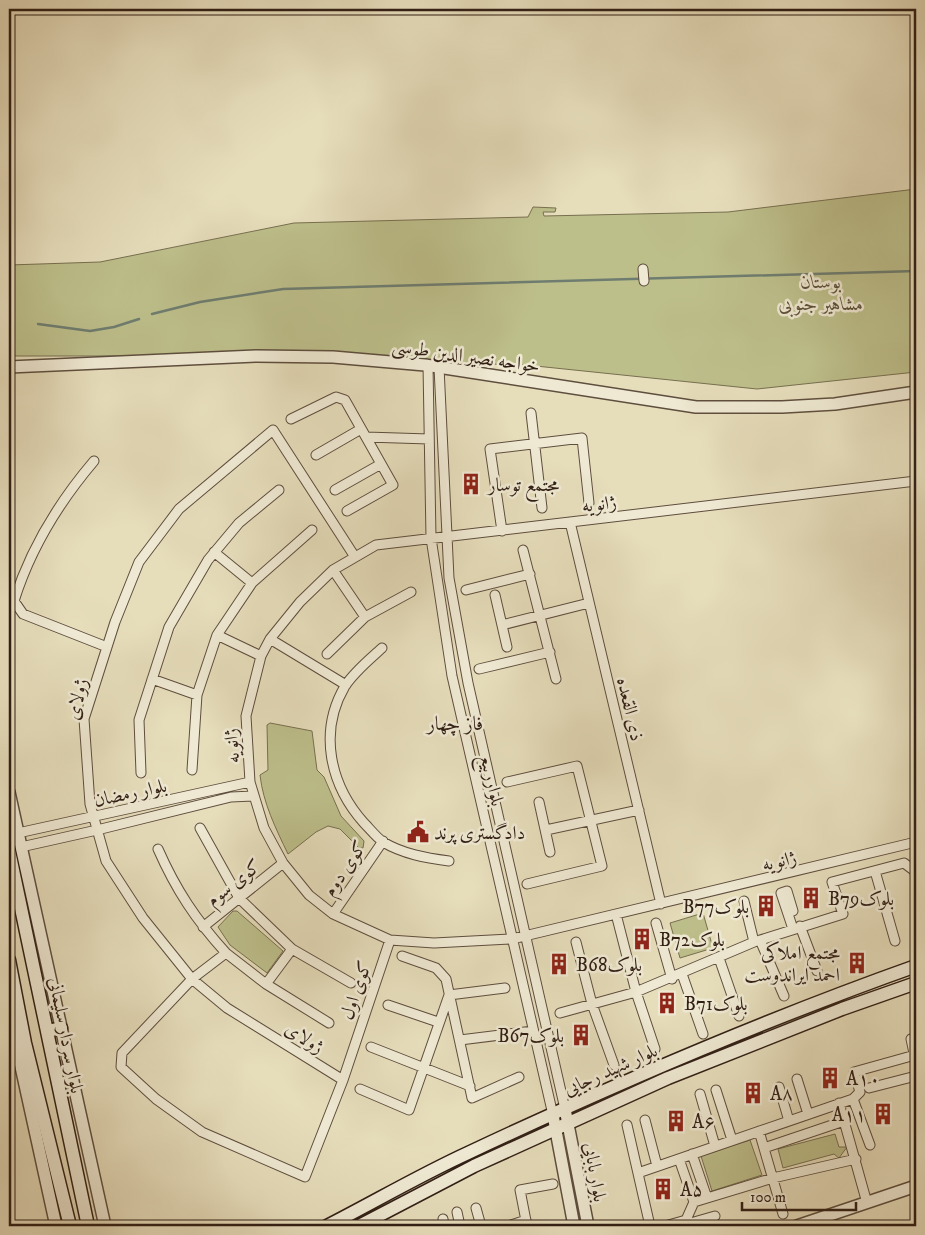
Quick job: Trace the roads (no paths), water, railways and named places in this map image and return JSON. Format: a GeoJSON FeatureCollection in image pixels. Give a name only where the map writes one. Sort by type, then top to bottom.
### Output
{"type":"FeatureCollection","features":[{"type":"Feature","properties":{"kind":"main road","name":"بلوار سردار سلیمانی"},"geometry":{"type":"LineString","coordinates":[[15,849],[48,1030],[88,1223]]}},
{"type":"Feature","properties":{"kind":"main road","name":"بلوار سردار سلیمانی"},"geometry":{"type":"LineString","coordinates":[[9,960],[25,1043],[69,1223]]}},
{"type":"Feature","properties":{"kind":"main road","name":"بلوار شهید رجایی"},"geometry":{"type":"LineString","coordinates":[[327,1226],[467,1153],[695,1051],[831,996],[916,966]]}},
{"type":"Feature","properties":{"kind":"main road","name":"بلوار شهید رجایی"},"geometry":{"type":"LineString","coordinates":[[359,1226],[474,1166],[668,1078],[842,1009],[916,983]]}},
{"type":"Feature","properties":{"kind":"main road"},"geometry":{"type":"LineString","coordinates":[[48,1030],[61,1028]]}},
{"type":"Feature","properties":{"kind":"main road"},"geometry":{"type":"LineString","coordinates":[[62,1192],[66,1195],[75,1195],[79,1185]]}},
{"type":"Feature","properties":{"kind":"main road"},"geometry":{"type":"LineString","coordinates":[[69,1223],[74,1214],[77,1214],[82,1215],[88,1223]]}},
{"type":"Feature","properties":{"kind":"street"},"geometry":{"type":"LineString","coordinates":[[643,269],[644,281]]}},
{"type":"Feature","properties":{"kind":"street","name":"خواجه نصیر الدین طوسی"},"geometry":{"type":"LineString","coordinates":[[9,367],[256,356],[333,357],[433,366],[696,407],[782,408],[834,404],[916,392]]}},
{"type":"Feature","properties":{"kind":"street","name":"بلوارربیع"},"geometry":{"type":"LineString","coordinates":[[433,366],[429,439],[431,538],[455,686],[553,1115]]}},
{"type":"Feature","properties":{"kind":"street","name":"بلوارربیع"},"geometry":{"type":"LineString","coordinates":[[433,366],[449,578],[468,683],[565,1109]]}},
{"type":"Feature","properties":{"kind":"street"},"geometry":{"type":"LineString","coordinates":[[291,419],[336,397],[344,400],[393,486],[347,511]]}},
{"type":"Feature","properties":{"kind":"street"},"geometry":{"type":"LineString","coordinates":[[531,413],[542,508]]}},
{"type":"Feature","properties":{"kind":"street","name":"ژولای"},"geometry":{"type":"LineString","coordinates":[[343,1080],[227,1008],[192,979],[143,918],[106,861],[90,804],[84,719],[107,647],[139,562],[179,508],[273,430],[355,557]]}},
{"type":"Feature","properties":{"kind":"street"},"geometry":{"type":"LineString","coordinates":[[316,455],[363,433],[429,439]]}},
{"type":"Feature","properties":{"kind":"street"},"geometry":{"type":"LineString","coordinates":[[502,531],[490,449],[582,438],[589,504]]}},
{"type":"Feature","properties":{"kind":"street"},"geometry":{"type":"LineString","coordinates":[[94,461],[75,484],[54,515],[36,549],[14,601],[23,614],[107,647]]}},
{"type":"Feature","properties":{"kind":"street"},"geometry":{"type":"LineString","coordinates":[[335,490],[381,464]]}},
{"type":"Feature","properties":{"kind":"street","name":"ژانویه"},"geometry":{"type":"LineString","coordinates":[[916,481],[376,545],[333,570],[300,602],[270,639],[261,656],[246,716],[252,789],[264,828],[283,863],[309,895],[333,914],[390,940],[434,943],[512,939],[916,842]]}},
{"type":"Feature","properties":{"kind":"street"},"geometry":{"type":"LineString","coordinates":[[141,772],[139,720],[169,627],[214,552],[239,523],[279,490]]}},
{"type":"Feature","properties":{"kind":"street","name":"ذی القعده"},"geometry":{"type":"LineString","coordinates":[[570,522],[661,904]]}},
{"type":"Feature","properties":{"kind":"street"},"geometry":{"type":"LineString","coordinates":[[192,770],[197,695],[217,635],[252,583],[312,530]]}},
{"type":"Feature","properties":{"kind":"street"},"geometry":{"type":"LineString","coordinates":[[523,550],[556,679]]}},
{"type":"Feature","properties":{"kind":"street"},"geometry":{"type":"LineString","coordinates":[[214,552],[252,583]]}},
{"type":"Feature","properties":{"kind":"street"},"geometry":{"type":"LineString","coordinates":[[333,570],[364,617]]}},
{"type":"Feature","properties":{"kind":"street"},"geometry":{"type":"LineString","coordinates":[[466,590],[530,574]]}},
{"type":"Feature","properties":{"kind":"street"},"geometry":{"type":"LineString","coordinates":[[327,654],[364,617],[411,592]]}},
{"type":"Feature","properties":{"kind":"street"},"geometry":{"type":"LineString","coordinates":[[495,595],[507,647]]}},
{"type":"Feature","properties":{"kind":"street"},"geometry":{"type":"LineString","coordinates":[[502,625],[589,603]]}},
{"type":"Feature","properties":{"kind":"street"},"geometry":{"type":"LineString","coordinates":[[217,635],[261,656]]}},
{"type":"Feature","properties":{"kind":"street"},"geometry":{"type":"LineString","coordinates":[[270,639],[346,685]]}},
{"type":"Feature","properties":{"kind":"street"},"geometry":{"type":"LineString","coordinates":[[382,648],[361,667],[346,685],[334,713],[329,735],[331,762],[339,785],[350,807],[382,841],[420,857],[449,861]]}},
{"type":"Feature","properties":{"kind":"street"},"geometry":{"type":"LineString","coordinates":[[479,669],[550,652]]}},
{"type":"Feature","properties":{"kind":"street"},"geometry":{"type":"LineString","coordinates":[[152,680],[197,695]]}},
{"type":"Feature","properties":{"kind":"street"},"geometry":{"type":"LineString","coordinates":[[455,686],[468,683]]}},
{"type":"Feature","properties":{"kind":"street"},"geometry":{"type":"LineString","coordinates":[[507,782],[577,766],[602,866],[527,884]]}},
{"type":"Feature","properties":{"kind":"street"},"geometry":{"type":"LineString","coordinates":[[252,789],[261,787]]}},
{"type":"Feature","properties":{"kind":"street","name":"بلوار رمضان"},"geometry":{"type":"LineString","coordinates":[[18,833],[93,816],[252,789]]}},
{"type":"Feature","properties":{"kind":"street","name":"بلوار رمضان"},"geometry":{"type":"LineString","coordinates":[[15,849],[231,797],[252,789]]}},
{"type":"Feature","properties":{"kind":"street"},"geometry":{"type":"LineString","coordinates":[[9,792],[18,833],[15,849],[61,1028],[104,1226]]}},
{"type":"Feature","properties":{"kind":"street"},"geometry":{"type":"LineString","coordinates":[[539,802],[550,852]]}},
{"type":"Feature","properties":{"kind":"street"},"geometry":{"type":"LineString","coordinates":[[546,830],[639,810]]}},
{"type":"Feature","properties":{"kind":"street"},"geometry":{"type":"LineString","coordinates":[[200,828],[239,898],[292,949],[351,983]]}},
{"type":"Feature","properties":{"kind":"street","name":"کوی دوم"},"geometry":{"type":"LineString","coordinates":[[333,914],[382,841]]}},
{"type":"Feature","properties":{"kind":"street"},"geometry":{"type":"LineString","coordinates":[[158,849],[172,882],[202,927],[226,954],[266,984],[329,1023]]}},
{"type":"Feature","properties":{"kind":"street","name":"کوی سوم"},"geometry":{"type":"LineString","coordinates":[[202,927],[283,863]]}},
{"type":"Feature","properties":{"kind":"street"},"geometry":{"type":"LineString","coordinates":[[560,1013],[636,992],[757,941],[843,914],[832,882],[904,864],[916,872]]}},
{"type":"Feature","properties":{"kind":"street"},"geometry":{"type":"LineString","coordinates":[[875,871],[895,941]]}},
{"type":"Feature","properties":{"kind":"street"},"geometry":{"type":"LineString","coordinates":[[793,911],[787,892],[781,893],[817,971]]}},
{"type":"Feature","properties":{"kind":"street"},"geometry":{"type":"LineString","coordinates":[[744,901],[757,941],[784,996]]}},
{"type":"Feature","properties":{"kind":"street"},"geometry":{"type":"LineString","coordinates":[[616,914],[636,992],[654,1049]]}},
{"type":"Feature","properties":{"kind":"street"},"geometry":{"type":"LineString","coordinates":[[656,923],[672,978]]}},
{"type":"Feature","properties":{"kind":"street","name":"کوی اول"},"geometry":{"type":"LineString","coordinates":[[192,979],[122,1053],[120,1067],[156,1099],[202,1132],[305,1177],[343,1080],[390,940]]}},
{"type":"Feature","properties":{"kind":"street"},"geometry":{"type":"LineString","coordinates":[[576,942],[592,1004],[614,1066]]}},
{"type":"Feature","properties":{"kind":"street"},"geometry":{"type":"LineString","coordinates":[[266,984],[292,949]]}},
{"type":"Feature","properties":{"kind":"street"},"geometry":{"type":"LineString","coordinates":[[192,979],[226,954]]}},
{"type":"Feature","properties":{"kind":"street"},"geometry":{"type":"LineString","coordinates":[[402,956],[436,968],[446,978],[472,1098],[519,1077]]}},
{"type":"Feature","properties":{"kind":"street"},"geometry":{"type":"LineString","coordinates":[[719,958],[740,1016]]}},
{"type":"Feature","properties":{"kind":"street"},"geometry":{"type":"LineString","coordinates":[[682,974],[703,1034]]}},
{"type":"Feature","properties":{"kind":"street"},"geometry":{"type":"LineString","coordinates":[[449,995],[505,988]]}},
{"type":"Feature","properties":{"kind":"street"},"geometry":{"type":"LineString","coordinates":[[360,1089],[409,1110],[438,1022],[449,995]]}},
{"type":"Feature","properties":{"kind":"street"},"geometry":{"type":"LineString","coordinates":[[388,1005],[438,1022]]}},
{"type":"Feature","properties":{"kind":"street"},"geometry":{"type":"LineString","coordinates":[[9,1012],[11,1031],[56,1226]]}},
{"type":"Feature","properties":{"kind":"street"},"geometry":{"type":"LineString","coordinates":[[460,1040],[533,1031]]}},
{"type":"Feature","properties":{"kind":"street"},"geometry":{"type":"LineString","coordinates":[[638,1173],[853,1099],[860,1092],[854,1072],[915,1058],[911,1039]]}},
{"type":"Feature","properties":{"kind":"street"},"geometry":{"type":"LineString","coordinates":[[371,1047],[470,1086]]}},
{"type":"Feature","properties":{"kind":"street"},"geometry":{"type":"LineString","coordinates":[[869,1088],[916,1076]]}},
{"type":"Feature","properties":{"kind":"street"},"geometry":{"type":"LineString","coordinates":[[797,1079],[808,1114]]}},
{"type":"Feature","properties":{"kind":"street"},"geometry":{"type":"LineString","coordinates":[[779,1087],[789,1121]]}},
{"type":"Feature","properties":{"kind":"street"},"geometry":{"type":"LineString","coordinates":[[548,1092],[555,1095],[560,1089]]}},
{"type":"Feature","properties":{"kind":"street"},"geometry":{"type":"LineString","coordinates":[[716,1090],[732,1140]]}},
{"type":"Feature","properties":{"kind":"street"},"geometry":{"type":"LineString","coordinates":[[700,1094],[716,1146]]}},
{"type":"Feature","properties":{"kind":"street"},"geometry":{"type":"LineString","coordinates":[[853,1099],[870,1144]]}},
{"type":"Feature","properties":{"kind":"street"},"geometry":{"type":"LineString","coordinates":[[839,1103],[867,1203]]}},
{"type":"Feature","properties":{"kind":"street","name":"بلوار بابایی"},"geometry":{"type":"LineString","coordinates":[[565,1109],[588,1226]]}},
{"type":"Feature","properties":{"kind":"street","name":"بلوار بابایی"},"geometry":{"type":"LineString","coordinates":[[553,1115],[557,1128],[574,1226]]}},
{"type":"Feature","properties":{"kind":"street"},"geometry":{"type":"LineString","coordinates":[[645,1120],[657,1166]]}},
{"type":"Feature","properties":{"kind":"street"},"geometry":{"type":"LineString","coordinates":[[764,1148],[844,1122]]}},
{"type":"Feature","properties":{"kind":"street"},"geometry":{"type":"LineString","coordinates":[[627,1125],[650,1226]]}},
{"type":"Feature","properties":{"kind":"street"},"geometry":{"type":"LineString","coordinates":[[759,1131],[783,1214]]}},
{"type":"Feature","properties":{"kind":"street"},"geometry":{"type":"LineString","coordinates":[[561,1152],[567,1147],[574,1149]]}},
{"type":"Feature","properties":{"kind":"street"},"geometry":{"type":"LineString","coordinates":[[692,1154],[707,1198]]}},
{"type":"Feature","properties":{"kind":"street"},"geometry":{"type":"LineString","coordinates":[[679,1158],[694,1202],[686,1223]]}},
{"type":"Feature","properties":{"kind":"street"},"geometry":{"type":"LineString","coordinates":[[694,1202],[773,1178],[856,1159]]}},
{"type":"Feature","properties":{"kind":"street"},"geometry":{"type":"LineString","coordinates":[[508,1226],[526,1223],[520,1190],[554,1184]]}},
{"type":"Feature","properties":{"kind":"street"},"geometry":{"type":"LineString","coordinates":[[797,1226],[916,1186]]}},
{"type":"Feature","properties":{"kind":"street"},"geometry":{"type":"LineString","coordinates":[[476,1208],[481,1226]]}},
{"type":"Feature","properties":{"kind":"street"},"geometry":{"type":"LineString","coordinates":[[457,1212],[460,1226]]}},
{"type":"Feature","properties":{"kind":"street"},"geometry":{"type":"LineString","coordinates":[[665,1226],[715,1216]]}},
{"type":"Feature","properties":{"kind":"waterway"},"geometry":{"type":"LineString","coordinates":[[152,314],[200,302],[283,289],[916,271]]}},
{"type":"Feature","properties":{"kind":"waterway"},"geometry":{"type":"LineString","coordinates":[[38,324],[90,331],[114,327],[139,319]]}},
{"type":"Feature","properties":{"kind":"place","name":"مجتمع توسار"},"geometry":{"type":"Point","coordinates":[471,484]}},
{"type":"Feature","properties":{"kind":"place","name":"دادگستری پرند"},"geometry":{"type":"Point","coordinates":[418,832]}},
{"type":"Feature","properties":{"kind":"place","name":"B79بلوک"},"geometry":{"type":"Point","coordinates":[811,898]}},
{"type":"Feature","properties":{"kind":"place","name":"B77بلوک"},"geometry":{"type":"Point","coordinates":[766,906]}},
{"type":"Feature","properties":{"kind":"place","name":"B72بلوک"},"geometry":{"type":"Point","coordinates":[642,939]}},
{"type":"Feature","properties":{"kind":"place","name":"مجتمع املاکی احمد ایراندوست"},"geometry":{"type":"Point","coordinates":[857,963]}},
{"type":"Feature","properties":{"kind":"place","name":"B68بلوک"},"geometry":{"type":"Point","coordinates":[559,964]}},
{"type":"Feature","properties":{"kind":"place","name":"B71بلوک"},"geometry":{"type":"Point","coordinates":[667,1003]}},
{"type":"Feature","properties":{"kind":"place","name":"B67بلوک"},"geometry":{"type":"Point","coordinates":[581,1035]}},
{"type":"Feature","properties":{"kind":"place","name":"A۱۰"},"geometry":{"type":"Point","coordinates":[830,1078]}},
{"type":"Feature","properties":{"kind":"place","name":"A۸"},"geometry":{"type":"Point","coordinates":[753,1093]}},
{"type":"Feature","properties":{"kind":"place","name":"A۱۱"},"geometry":{"type":"Point","coordinates":[883,1114]}},
{"type":"Feature","properties":{"kind":"place","name":"A۶"},"geometry":{"type":"Point","coordinates":[676,1121]}},
{"type":"Feature","properties":{"kind":"place","name":"A۵"},"geometry":{"type":"Point","coordinates":[663,1189]}},
{"type":"Feature","properties":{"kind":"district","name":"فاز چهار"},"geometry":{"type":"Point","coordinates":[455,723]}},
{"type":"Feature","properties":{"kind":"park label","name":"بوستان مشاهیر جنوبی"},"geometry":{"type":"Point","coordinates":[821,292]}}]}
